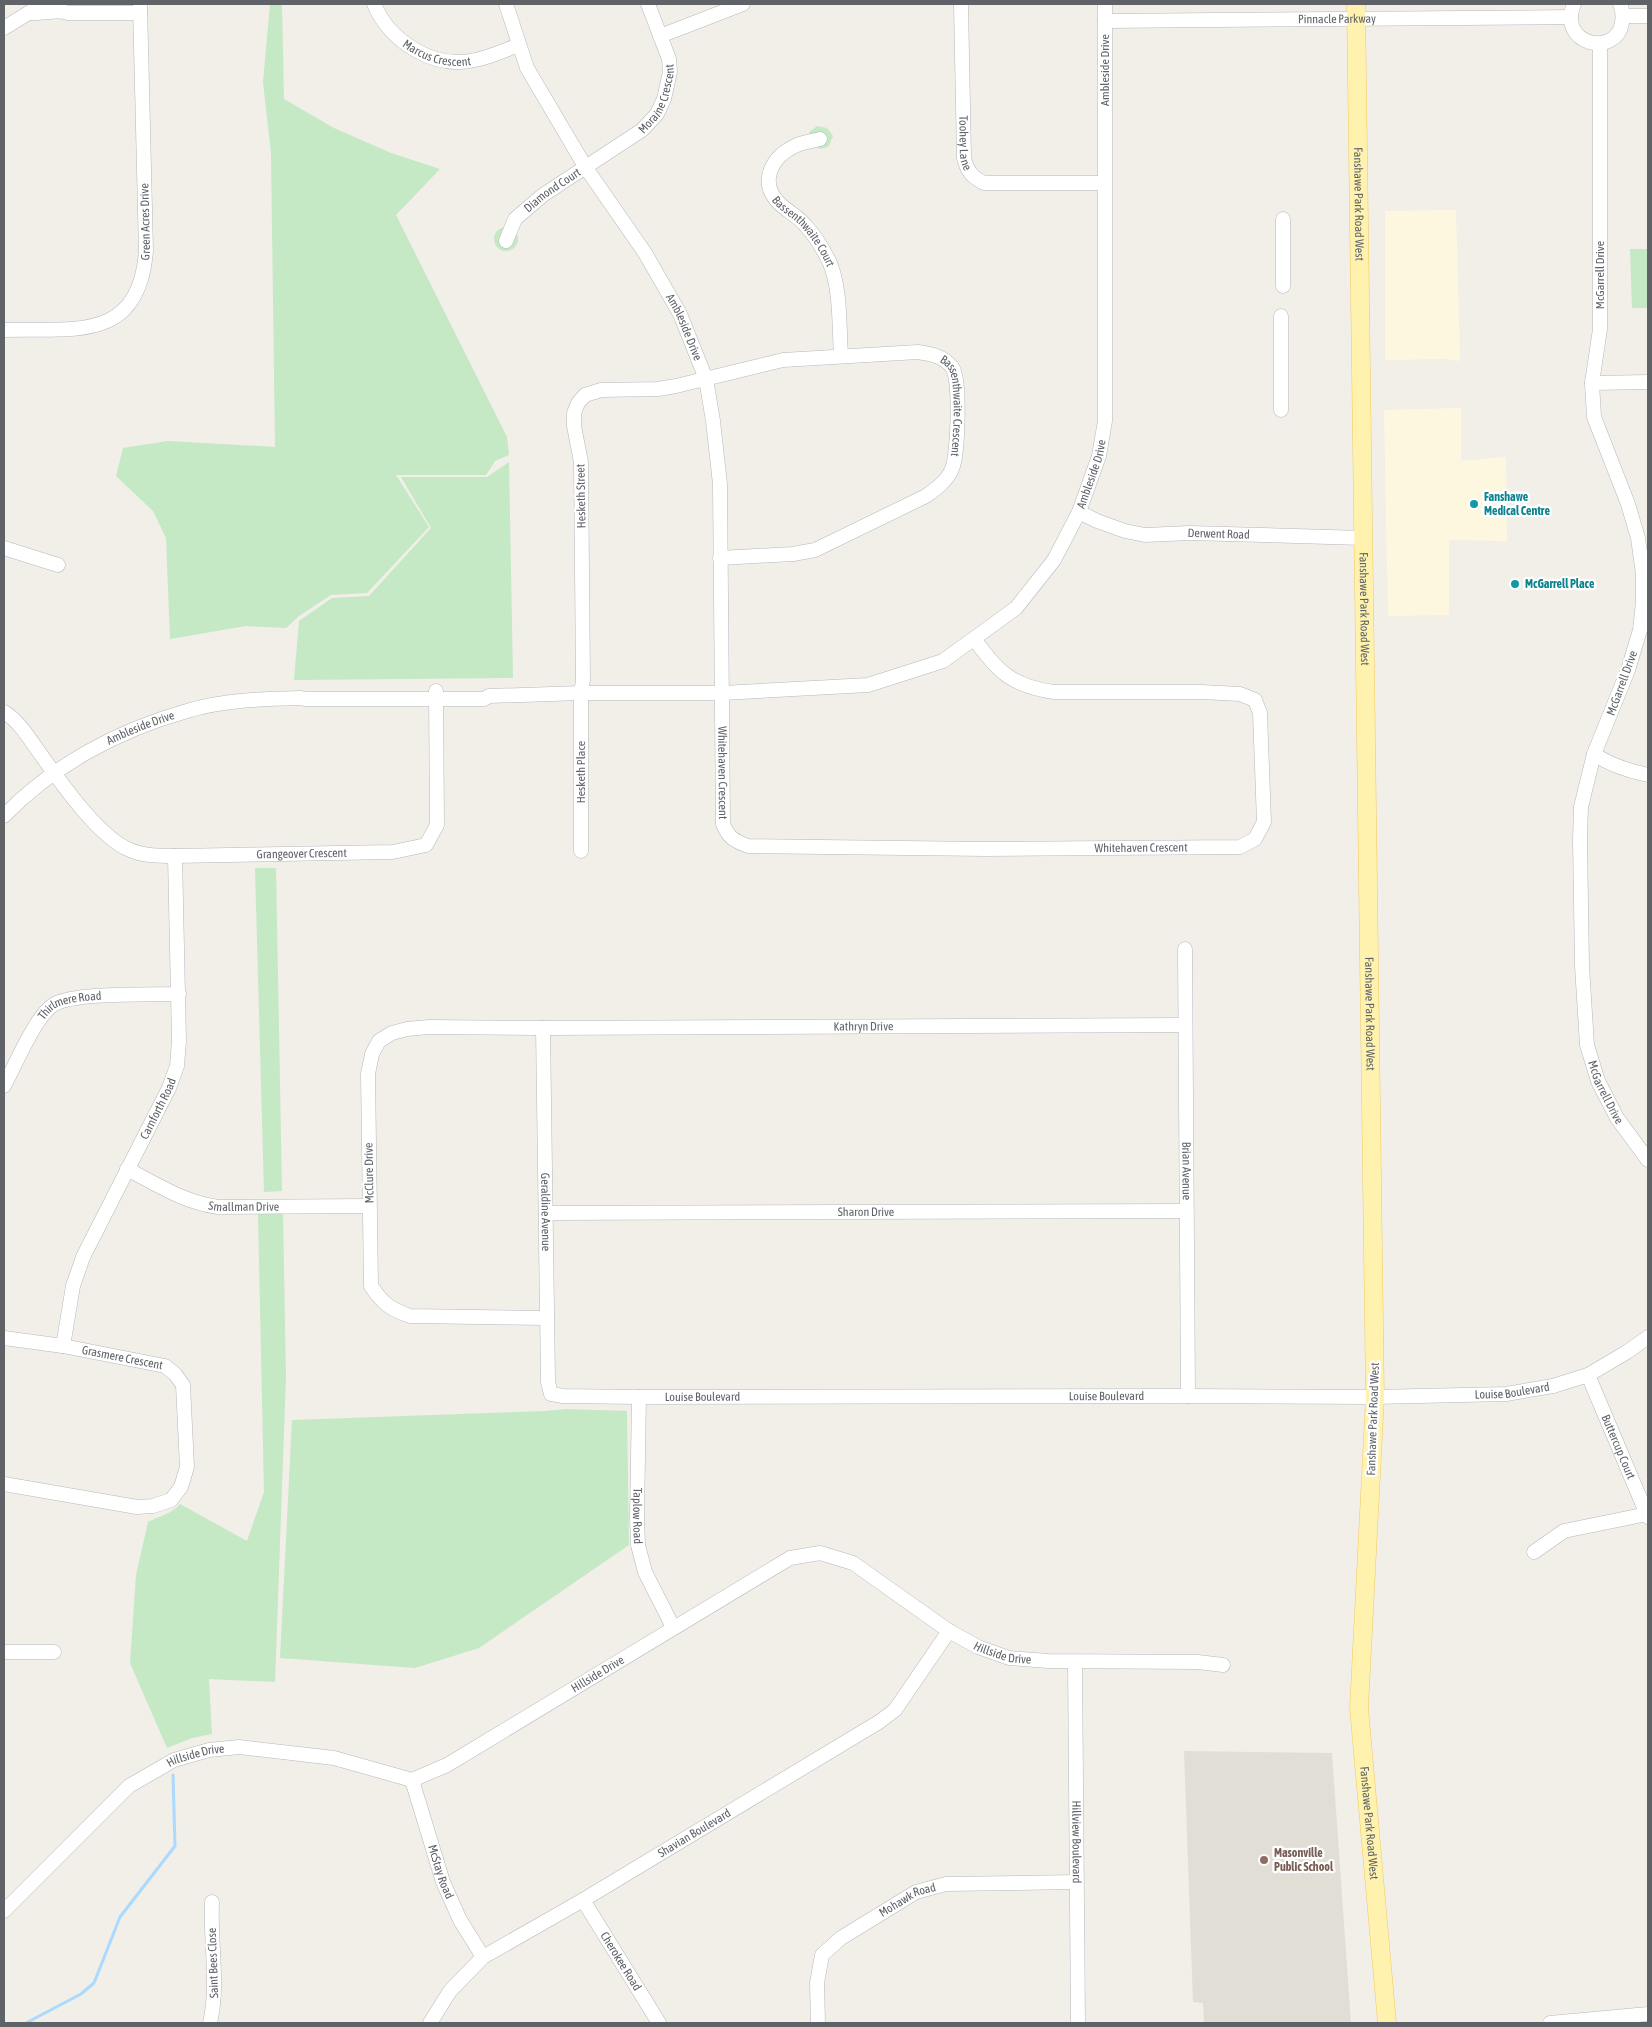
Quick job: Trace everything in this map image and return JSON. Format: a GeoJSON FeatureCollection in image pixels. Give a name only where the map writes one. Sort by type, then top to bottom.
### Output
{"type":"FeatureCollection","features":[{"type":"Feature","properties":{"kind":"main road","name":"Fanshawe Park Road West"},"geometry":{"type":"LineString","coordinates":[[1356,11],[1375,1397],[1359,1708],[1387,2023]]}},
{"type":"Feature","properties":{"kind":"street"},"geometry":{"type":"LineString","coordinates":[[4,28],[43,4]]}},
{"type":"Feature","properties":{"kind":"street","name":"Marcus Crescent"},"geometry":{"type":"LineString","coordinates":[[374,4],[389,28],[400,40],[416,51],[436,58],[474,61],[519,45]]}},
{"type":"Feature","properties":{"kind":"street","name":"Ambleside Drive"},"geometry":{"type":"LineString","coordinates":[[506,4],[527,68],[586,168],[650,260],[680,314],[706,378],[714,421],[720,484],[722,693]]}},
{"type":"Feature","properties":{"kind":"street","name":"Moraine Crescent"},"geometry":{"type":"LineString","coordinates":[[586,168],[642,130],[657,114],[664,99],[670,72],[669,59],[648,4]]}},
{"type":"Feature","properties":{"kind":"street"},"geometry":{"type":"LineString","coordinates":[[660,36],[743,4]]}},
{"type":"Feature","properties":{"kind":"street","name":"Toohey Lane"},"geometry":{"type":"LineString","coordinates":[[961,4],[964,158],[966,168],[973,178],[984,183],[1104,183]]}},
{"type":"Feature","properties":{"kind":"street","name":"Ambleside Drive"},"geometry":{"type":"LineString","coordinates":[[4,816],[23,796],[84,754],[118,735],[187,710],[251,700],[300,698],[304,693],[352,696],[436,695],[486,697],[580,693],[722,693],[868,685],[943,661],[974,639],[1016,608],[1054,560],[1079,512],[1100,456],[1105,421],[1105,4]]}},
{"type":"Feature","properties":{"kind":"street"},"geometry":{"type":"LineString","coordinates":[[29,13],[44,14],[61,10],[68,13],[140,8]]}},
{"type":"Feature","properties":{"kind":"street","name":"Green Acres Drive"},"geometry":{"type":"LineString","coordinates":[[4,330],[100,325],[116,317],[130,304],[139,288],[144,271],[146,251],[140,8]]}},
{"type":"Feature","properties":{"kind":"street"},"geometry":{"type":"LineString","coordinates":[[1572,10],[1571,24],[1578,36],[1585,41],[1600,44],[1611,40],[1622,27],[1622,10],[1648,16]]}},
{"type":"Feature","properties":{"kind":"street","name":"Pinnacle Parkway"},"geometry":{"type":"LineString","coordinates":[[1105,21],[1356,11],[1572,10]]}},
{"type":"Feature","properties":{"kind":"street","name":"McGarrell Drive"},"geometry":{"type":"LineString","coordinates":[[1600,44],[1600,330],[1592,383],[1594,417],[1643,538],[1643,602],[1640,630],[1628,670],[1594,754],[1581,807],[1582,966],[1587,1045],[1598,1082],[1617,1118],[1645,1151]]}},
{"type":"Feature","properties":{"kind":"street","name":"Bassenthwaite Court"},"geometry":{"type":"LineString","coordinates":[[820,139],[795,146],[775,160],[770,171],[769,182],[772,193],[778,202],[807,226],[819,244],[833,273],[841,355]]}},
{"type":"Feature","properties":{"kind":"street","name":"Diamond Court"},"geometry":{"type":"LineString","coordinates":[[506,241],[515,219],[543,195],[586,168]]}},
{"type":"Feature","properties":{"kind":"street"},"geometry":{"type":"LineString","coordinates":[[1282,219],[1283,286]]}},
{"type":"Feature","properties":{"kind":"street"},"geometry":{"type":"LineString","coordinates":[[1281,316],[1281,410]]}},
{"type":"Feature","properties":{"kind":"street","name":"Bassenthwaite Crescent"},"geometry":{"type":"LineString","coordinates":[[706,378],[784,360],[841,355],[918,352],[932,354],[944,359],[953,368],[957,383],[956,457],[951,470],[941,485],[926,496],[815,550],[793,554],[720,558]]}},
{"type":"Feature","properties":{"kind":"street","name":"Hesketh Street"},"geometry":{"type":"LineString","coordinates":[[580,693],[583,680],[581,462],[574,426],[574,413],[578,403],[585,395],[601,390],[658,389],[706,378]]}},
{"type":"Feature","properties":{"kind":"street"},"geometry":{"type":"LineString","coordinates":[[1592,383],[1648,382]]}},
{"type":"Feature","properties":{"kind":"street","name":"Derwent Road"},"geometry":{"type":"LineString","coordinates":[[1079,512],[1124,531],[1145,534],[1190,533],[1363,538]]}},
{"type":"Feature","properties":{"kind":"street"},"geometry":{"type":"LineString","coordinates":[[4,548],[58,564]]}},
{"type":"Feature","properties":{"kind":"street","name":"Whitehaven Crescent"},"geometry":{"type":"LineString","coordinates":[[722,693],[723,824],[727,835],[735,842],[748,846],[986,849],[1240,847],[1255,839],[1264,822],[1260,713],[1255,700],[1240,694],[1201,692],[1054,692],[1038,690],[1024,686],[1003,674],[974,639]]}},
{"type":"Feature","properties":{"kind":"street","name":"Hesketh Place"},"geometry":{"type":"LineString","coordinates":[[580,693],[581,852]]}},
{"type":"Feature","properties":{"kind":"street","name":"Grangeover Crescent"},"geometry":{"type":"LineString","coordinates":[[4,712],[24,732],[54,773],[102,831],[118,844],[132,851],[150,855],[175,856],[393,852],[426,845],[437,825],[436,695]]}},
{"type":"Feature","properties":{"kind":"street"},"geometry":{"type":"LineString","coordinates":[[1594,754],[1601,759],[1632,772],[1648,775]]}},
{"type":"Feature","properties":{"kind":"street","name":"Carnforth Road"},"geometry":{"type":"LineString","coordinates":[[63,1346],[73,1286],[83,1257],[169,1088],[177,1066],[180,1041],[175,856]]}},
{"type":"Feature","properties":{"kind":"street","name":"Brian Avenue"},"geometry":{"type":"LineString","coordinates":[[1185,949],[1184,1026],[1188,1396]]}},
{"type":"Feature","properties":{"kind":"street","name":"Thirlmere Road"},"geometry":{"type":"LineString","coordinates":[[4,1086],[40,1018],[53,1005],[69,999],[86,997],[178,994]]}},
{"type":"Feature","properties":{"kind":"street","name":"Kathryn Drive"},"geometry":{"type":"LineString","coordinates":[[543,1028],[1184,1026]]}},
{"type":"Feature","properties":{"kind":"street","name":"McClure Drive"},"geometry":{"type":"LineString","coordinates":[[543,1028],[429,1027],[407,1029],[392,1033],[379,1041],[372,1054],[368,1074],[369,1206],[371,1286],[380,1299],[393,1310],[410,1316],[547,1318]]}},
{"type":"Feature","properties":{"kind":"street","name":"Geraldine Avenue"},"geometry":{"type":"LineString","coordinates":[[543,1028],[548,1382],[551,1394]]}},
{"type":"Feature","properties":{"kind":"street","name":"Smallman Drive"},"geometry":{"type":"LineString","coordinates":[[127,1169],[184,1199],[199,1204],[227,1207],[369,1206]]}},
{"type":"Feature","properties":{"kind":"street","name":"Sharon Drive"},"geometry":{"type":"LineString","coordinates":[[546,1213],[1186,1211]]}},
{"type":"Feature","properties":{"kind":"street","name":"Louise Boulevard"},"geometry":{"type":"LineString","coordinates":[[551,1394],[639,1398],[1375,1397],[1506,1394],[1553,1386],[1588,1375],[1648,1337]]}},
{"type":"Feature","properties":{"kind":"street","name":"Grasmere Crescent"},"geometry":{"type":"LineString","coordinates":[[4,1338],[63,1346],[165,1366],[183,1384],[187,1467],[181,1487],[171,1500],[153,1506],[137,1507],[14,1484],[4,1484]]}},
{"type":"Feature","properties":{"kind":"street","name":"Buttercup Court"},"geometry":{"type":"LineString","coordinates":[[1588,1375],[1648,1515]]}},
{"type":"Feature","properties":{"kind":"street","name":"Taplow Road"},"geometry":{"type":"LineString","coordinates":[[639,1398],[638,1545],[645,1572],[673,1627]]}},
{"type":"Feature","properties":{"kind":"street"},"geometry":{"type":"LineString","coordinates":[[1534,1552],[1564,1531],[1648,1515]]}},
{"type":"Feature","properties":{"kind":"street","name":"Hillside Drive"},"geometry":{"type":"LineString","coordinates":[[4,1911],[129,1786],[174,1760],[209,1750],[239,1747],[334,1758],[412,1780],[446,1765],[790,1558],[820,1553],[853,1563],[949,1631],[978,1647],[1009,1658],[1075,1662],[1198,1662],[1223,1664]]}},
{"type":"Feature","properties":{"kind":"street","name":"Shavian Boulevard"},"geometry":{"type":"LineString","coordinates":[[430,2023],[450,1991],[483,1957],[583,1900],[880,1722],[895,1710],[949,1631]]}},
{"type":"Feature","properties":{"kind":"street"},"geometry":{"type":"LineString","coordinates":[[4,1652],[54,1652]]}},
{"type":"Feature","properties":{"kind":"street","name":"Hillview Boulevard"},"geometry":{"type":"LineString","coordinates":[[1075,1662],[1078,2023]]}},
{"type":"Feature","properties":{"kind":"street","name":"McStay Road"},"geometry":{"type":"LineString","coordinates":[[412,1780],[443,1882],[460,1920],[483,1957]]}},
{"type":"Feature","properties":{"kind":"street","name":"Mohawk Road"},"geometry":{"type":"LineString","coordinates":[[818,2023],[817,1983],[822,1955],[840,1938],[916,1892],[946,1884],[1076,1882]]}},
{"type":"Feature","properties":{"kind":"street","name":"Cherokee Road"},"geometry":{"type":"LineString","coordinates":[[583,1900],[659,2023]]}},
{"type":"Feature","properties":{"kind":"street","name":"Saint Bees Close"},"geometry":{"type":"LineString","coordinates":[[210,2023],[214,2004],[212,1902]]}},
{"type":"Feature","properties":{"kind":"street"},"geometry":{"type":"LineString","coordinates":[[1550,2023],[1648,2014]]}},
{"type":"Feature","properties":{"kind":"shaded area"},"geometry":{"type":"Polygon","coordinates":[[[1456,210],[1460,361],[1445,359],[1385,360],[1385,211],[1456,210]]]}},
{"type":"Feature","properties":{"kind":"shaded area"},"geometry":{"type":"Polygon","coordinates":[[[1461,408],[1461,461],[1506,457],[1507,541],[1449,540],[1449,615],[1388,616],[1384,410],[1461,408]]]}},
{"type":"Feature","properties":{"kind":"shaded area","name":"Masonville Public School"},"geometry":{"type":"Polygon","coordinates":[[[1184,1751],[1332,1753],[1351,2023],[1204,2023],[1203,2003],[1193,2002],[1184,1751]]]}},
{"type":"Feature","properties":{"kind":"green space"},"geometry":{"type":"Polygon","coordinates":[[[270,4],[282,4],[284,99],[334,128],[391,153],[440,169],[396,215],[507,437],[509,455],[495,461],[486,475],[396,475],[429,527],[367,593],[331,595],[299,616],[286,628],[246,626],[170,639],[166,538],[153,511],[116,476],[123,448],[168,441],[275,447],[271,153],[263,82],[270,4]]]}},
{"type":"Feature","properties":{"kind":"green space"},"geometry":{"type":"Polygon","coordinates":[[[817,126],[827,128],[833,136],[829,146],[819,148],[809,141],[809,132],[817,126]]]}},
{"type":"Feature","properties":{"kind":"green space"},"geometry":{"type":"Polygon","coordinates":[[[506,227],[511,228],[517,234],[517,244],[511,250],[506,251],[501,250],[495,244],[494,239],[495,234],[501,228],[506,227]]]}},
{"type":"Feature","properties":{"kind":"green space"},"geometry":{"type":"Polygon","coordinates":[[[1630,249],[1648,249],[1648,308],[1632,308],[1630,249]]]}},
{"type":"Feature","properties":{"kind":"green space"},"geometry":{"type":"Polygon","coordinates":[[[509,462],[513,678],[294,680],[299,621],[332,598],[369,596],[431,528],[401,477],[487,477],[509,462]]]}},
{"type":"Feature","properties":{"kind":"green space"},"geometry":{"type":"Polygon","coordinates":[[[255,868],[276,868],[282,1191],[264,1192],[255,868]]]}},
{"type":"Feature","properties":{"kind":"green space"},"geometry":{"type":"Polygon","coordinates":[[[258,1214],[283,1214],[286,1377],[275,1682],[209,1679],[212,1734],[192,1738],[167,1748],[130,1663],[136,1575],[148,1522],[169,1513],[180,1504],[247,1541],[264,1492],[258,1214]]]}},
{"type":"Feature","properties":{"kind":"green space"},"geometry":{"type":"Polygon","coordinates":[[[566,1409],[627,1411],[629,1545],[479,1648],[415,1668],[280,1658],[292,1420],[566,1409]]]}},
{"type":"Feature","properties":{"kind":"waterway"},"geometry":{"type":"LineString","coordinates":[[26,2023],[81,1994],[94,1983],[120,1917],[175,1846],[173,1775]]}},
{"type":"Feature","properties":{"kind":"place","name":"Fanshawe Medical Centre"},"geometry":{"type":"Point","coordinates":[1474,504]}},
{"type":"Feature","properties":{"kind":"place","name":"McGarrell Place"},"geometry":{"type":"Point","coordinates":[1515,584]}},
{"type":"Feature","properties":{"kind":"place","name":"Masonville Public School"},"geometry":{"type":"Point","coordinates":[1264,1860]}}]}
